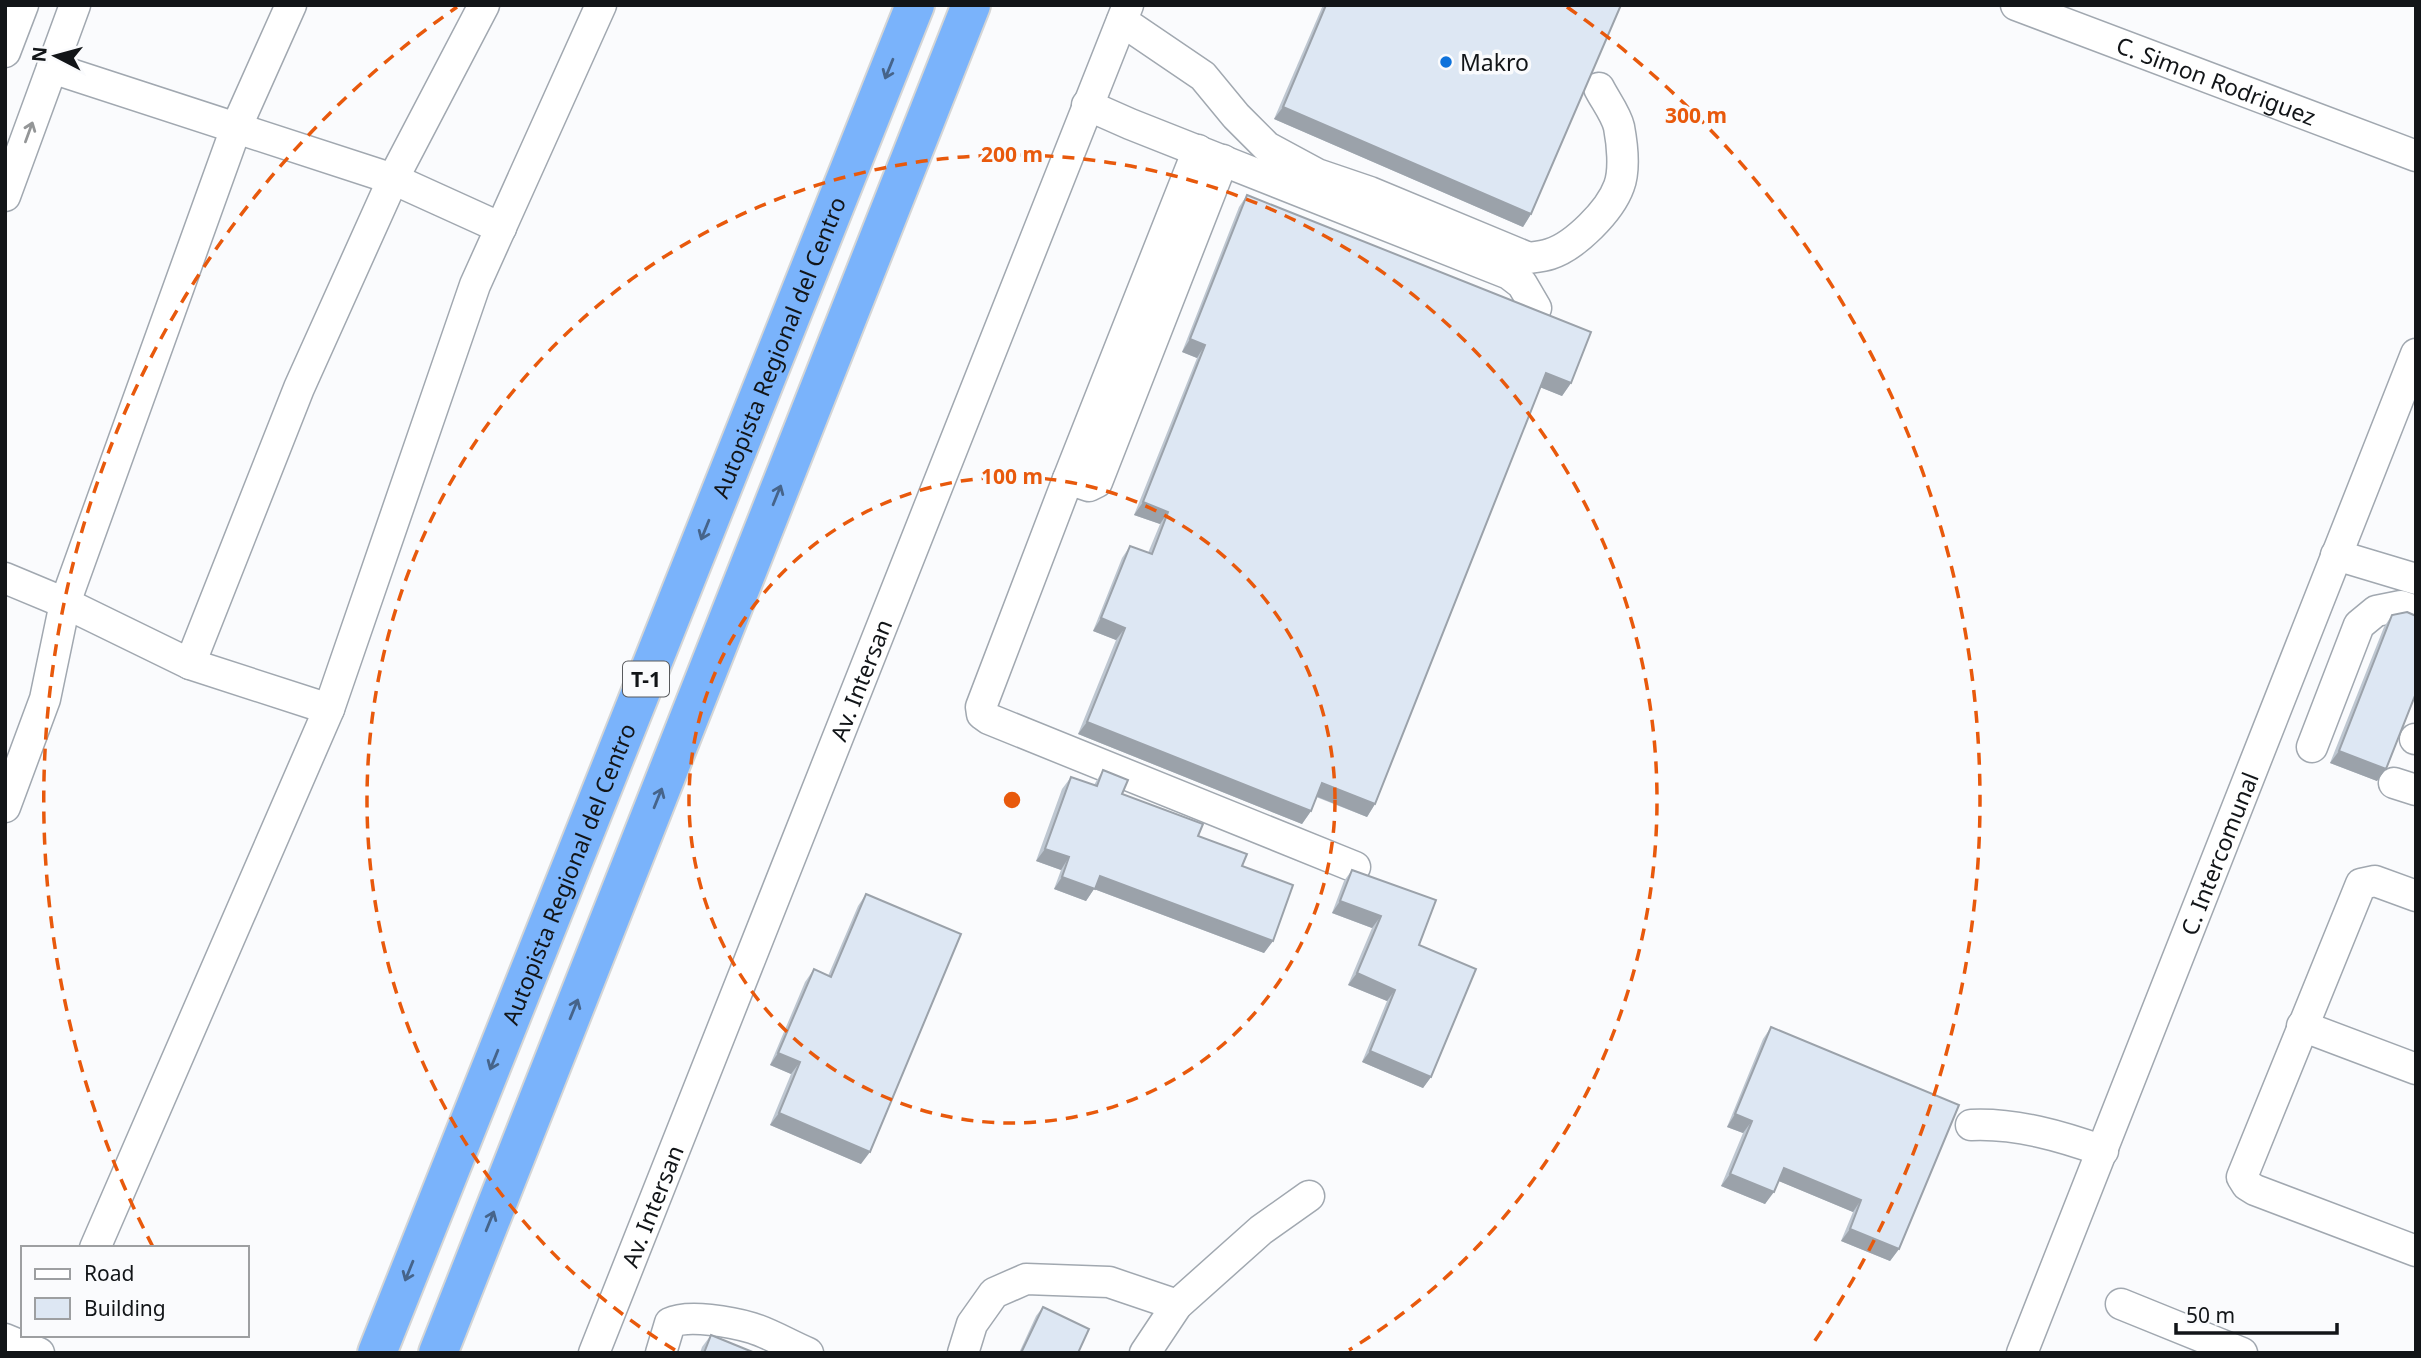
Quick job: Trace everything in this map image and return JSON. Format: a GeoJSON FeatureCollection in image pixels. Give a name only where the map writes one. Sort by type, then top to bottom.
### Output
{"type":"FeatureCollection","features":[{"type":"Feature","properties":{"kind":"highway","name":"Autopista Regional del Centro"},"geometry":{"type":"LineString","coordinates":[[377,1353],[915,5]]}},
{"type":"Feature","properties":{"kind":"highway","name":"T-1"},"geometry":{"type":"LineString","coordinates":[[438,1353],[971,5]]}},
{"type":"Feature","properties":{"kind":"street"},"geometry":{"type":"LineString","coordinates":[[7,41],[23,5]]}},
{"type":"Feature","properties":{"kind":"street"},"geometry":{"type":"LineString","coordinates":[[5,196],[75,5]]}},
{"type":"Feature","properties":{"kind":"street"},"geometry":{"type":"LineString","coordinates":[[5,807],[45,699],[65,603],[236,128],[292,5]]}},
{"type":"Feature","properties":{"kind":"street"},"geometry":{"type":"LineString","coordinates":[[190,664],[299,388],[393,178],[484,5]]}},
{"type":"Feature","properties":{"kind":"street"},"geometry":{"type":"LineString","coordinates":[[96,1246],[329,709],[475,285],[601,5]]}},
{"type":"Feature","properties":{"kind":"street","name":"C. Simon Rodriguez"},"geometry":{"type":"LineString","coordinates":[[2016,5],[2059,13],[2416,156]]}},
{"type":"Feature","properties":{"kind":"street"},"geometry":{"type":"LineString","coordinates":[[1125,13],[1203,76],[1236,116],[1267,147],[1317,174],[1370,192],[1529,258],[1550,254],[1576,239],[1604,209],[1619,186],[1622,158],[1618,124],[1598,88]]}},
{"type":"Feature","properties":{"kind":"street","name":"Av. Intersan"},"geometry":{"type":"LineString","coordinates":[[594,1353],[1125,13]]}},
{"type":"Feature","properties":{"kind":"street"},"geometry":{"type":"LineString","coordinates":[[52,68],[393,178],[501,228]]}},
{"type":"Feature","properties":{"kind":"street"},"geometry":{"type":"LineString","coordinates":[[1087,105],[1509,275],[1522,284],[1536,308]]}},
{"type":"Feature","properties":{"kind":"street"},"geometry":{"type":"LineString","coordinates":[[1210,155],[1097,482],[1089,486],[1068,479],[981,708],[982,714],[1355,867]]}},
{"type":"Feature","properties":{"kind":"street","name":"C. Intercomunal"},"geometry":{"type":"LineString","coordinates":[[2022,1353],[2416,354]]}},
{"type":"Feature","properties":{"kind":"street"},"geometry":{"type":"LineString","coordinates":[[2336,555],[2416,579]]}},
{"type":"Feature","properties":{"kind":"street"},"geometry":{"type":"LineString","coordinates":[[5,578],[65,603],[190,664],[329,709]]}},
{"type":"Feature","properties":{"kind":"street"},"geometry":{"type":"LineString","coordinates":[[2312,747],[2359,625],[2376,611],[2401,606],[2416,611]]}},
{"type":"Feature","properties":{"kind":"street"},"geometry":{"type":"LineString","coordinates":[[2416,896],[2375,881],[2361,884],[2242,1177],[2255,1190],[2416,1251]]}},
{"type":"Feature","properties":{"kind":"street"},"geometry":{"type":"LineString","coordinates":[[2302,1026],[2416,1069]]}},
{"type":"Feature","properties":{"kind":"street"},"geometry":{"type":"LineString","coordinates":[[1971,1125],[1996,1124],[2070,1139],[2103,1151]]}},
{"type":"Feature","properties":{"kind":"street"},"geometry":{"type":"LineString","coordinates":[[1145,1353],[1177,1305],[1261,1230],[1310,1196]]}},
{"type":"Feature","properties":{"kind":"street"},"geometry":{"type":"LineString","coordinates":[[963,1353],[972,1324],[994,1293],[1026,1279],[1109,1282],[1177,1305]]}},
{"type":"Feature","properties":{"kind":"street"},"geometry":{"type":"LineString","coordinates":[[2121,1304],[2182,1341],[2242,1353]]}},
{"type":"Feature","properties":{"kind":"street"},"geometry":{"type":"LineString","coordinates":[[661,1353],[670,1323],[679,1318],[691,1317],[751,1327],[808,1353]]}},
{"type":"Feature","properties":{"kind":"street"},"geometry":{"type":"LineString","coordinates":[[5,1339],[39,1353]]}},
{"type":"Feature","properties":{"kind":"building","name":"Makro"},"geometry":{"type":"Polygon","coordinates":[[[1326,5],[1621,5],[1531,214],[1283,107],[1326,5]]]}},
{"type":"Feature","properties":{"kind":"building"},"geometry":{"type":"Polygon","coordinates":[[[1247,195],[1591,332],[1571,383],[1546,373],[1375,804],[1322,783],[1311,811],[1087,722],[1125,628],[1101,618],[1130,546],[1152,554],[1168,512],[1143,502],[1205,345],[1190,339],[1247,195]]]}},
{"type":"Feature","properties":{"kind":"building"},"geometry":{"type":"Polygon","coordinates":[[[2407,612],[2416,616],[2416,693],[2386,769],[2339,751],[2392,615],[2407,612]]]}},
{"type":"Feature","properties":{"kind":"building"},"geometry":{"type":"Polygon","coordinates":[[[1103,770],[1128,780],[1122,794],[1203,824],[1198,836],[1247,854],[1242,866],[1293,885],[1273,941],[1100,876],[1095,889],[1062,877],[1069,857],[1045,849],[1071,777],[1097,786],[1103,770]]]}},
{"type":"Feature","properties":{"kind":"building"},"geometry":{"type":"Polygon","coordinates":[[[1352,870],[1436,900],[1419,945],[1476,969],[1431,1077],[1370,1051],[1395,990],[1357,973],[1381,916],[1340,901],[1352,870]]]}},
{"type":"Feature","properties":{"kind":"building"},"geometry":{"type":"Polygon","coordinates":[[[866,894],[961,934],[870,1152],[779,1113],[800,1062],[778,1053],[814,969],[831,977],[866,894]]]}},
{"type":"Feature","properties":{"kind":"building"},"geometry":{"type":"Polygon","coordinates":[[[1771,1027],[1959,1105],[1899,1249],[1850,1229],[1861,1200],[1784,1168],[1774,1192],[1730,1174],[1752,1121],[1735,1114],[1771,1027]]]}},
{"type":"Feature","properties":{"kind":"building"},"geometry":{"type":"Polygon","coordinates":[[[1043,1307],[1089,1329],[1078,1353],[1021,1353],[1043,1307]]]}},
{"type":"Feature","properties":{"kind":"building"},"geometry":{"type":"Polygon","coordinates":[[[711,1335],[755,1353],[704,1353],[711,1335]]]}},
{"type":"Feature","properties":{"kind":"place","name":"Makro"},"geometry":{"type":"Point","coordinates":[1446,62]}}]}
